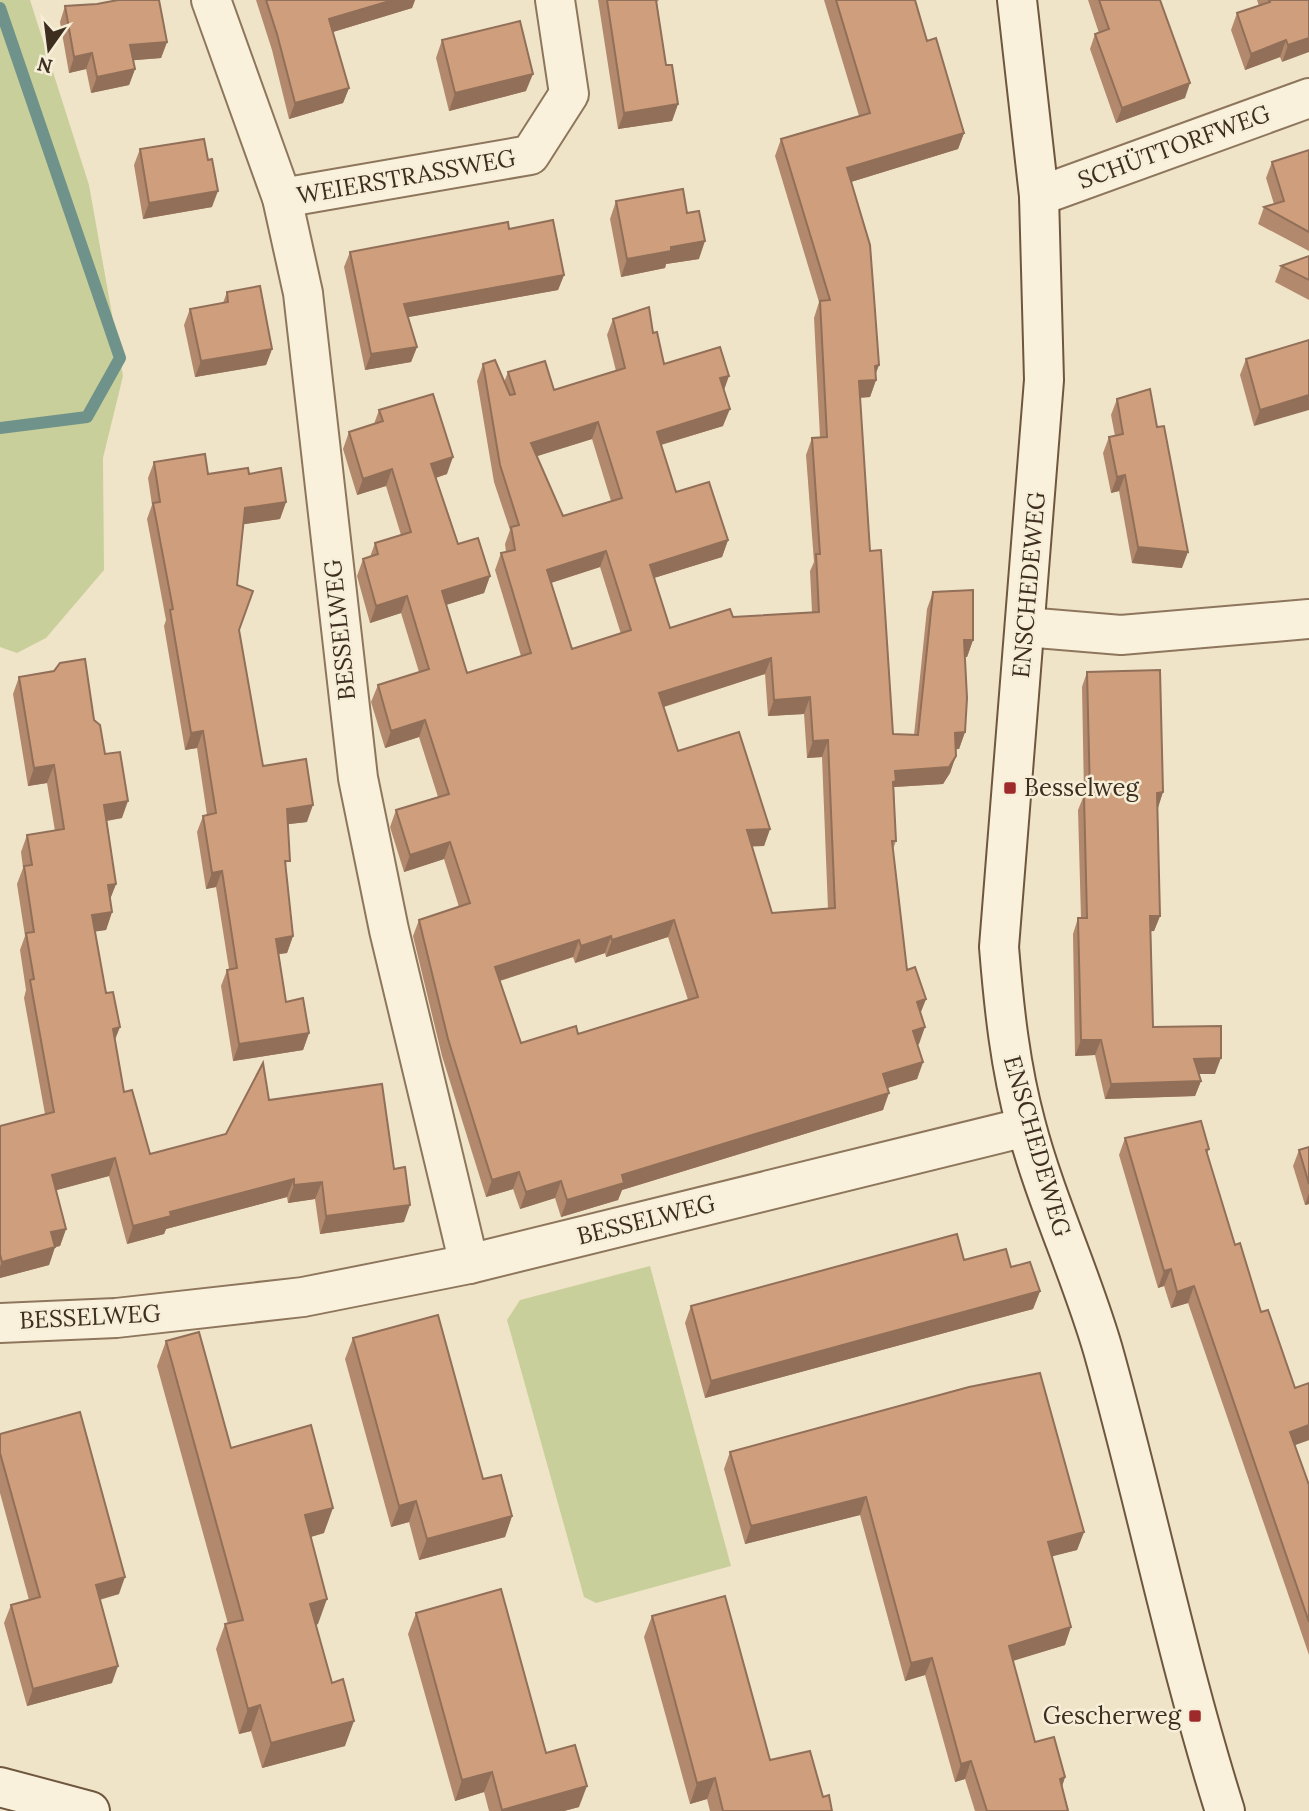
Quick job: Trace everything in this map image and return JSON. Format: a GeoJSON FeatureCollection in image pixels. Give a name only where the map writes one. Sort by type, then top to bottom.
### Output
{"type":"FeatureCollection","features":[{"type":"Feature","properties":{"kind":"street","name":"BESSELWEG"},"geometry":{"type":"LineString","coordinates":[[211,0],[282,198],[303,293],[358,778],[389,930],[469,1264]]}},
{"type":"Feature","properties":{"kind":"street","name":"WEIERSTRASSWEG"},"geometry":{"type":"LineString","coordinates":[[282,198],[530,155],[569,94],[555,0]]}},
{"type":"Feature","properties":{"kind":"street","name":"ENSCHEDEWEG"},"geometry":{"type":"LineString","coordinates":[[1017,0],[1039,196],[1044,380],[999,947],[1006,1040],[1026,1127],[1102,1346],[1137,1475],[1195,1716],[1225,1811]]}},
{"type":"Feature","properties":{"kind":"street","name":"SCHÜTTORFWEG"},"geometry":{"type":"LineString","coordinates":[[1039,196],[1309,98]]}},
{"type":"Feature","properties":{"kind":"street"},"geometry":{"type":"LineString","coordinates":[[1025,627],[1121,635],[1309,619]]}},
{"type":"Feature","properties":{"kind":"street","name":"BESSELWEG"},"geometry":{"type":"LineString","coordinates":[[0,1323],[116,1318],[303,1297],[469,1264],[1026,1127]]}},
{"type":"Feature","properties":{"kind":"street"},"geometry":{"type":"LineString","coordinates":[[0,1787],[90,1811]]}},
{"type":"Feature","properties":{"kind":"green space"},"geometry":{"type":"Polygon","coordinates":[[[0,0],[30,0],[89,185],[123,376],[103,458],[104,570],[46,638],[17,653],[0,647],[0,0]]]}},
{"type":"Feature","properties":{"kind":"green space"},"geometry":{"type":"Polygon","coordinates":[[[650,1266],[731,1566],[596,1603],[584,1597],[507,1320],[520,1300],[650,1266]]]}},
{"type":"Feature","properties":{"kind":"building"},"geometry":{"type":"Polygon","coordinates":[[[118,0],[159,0],[167,42],[130,45],[135,69],[97,77],[92,53],[74,57],[65,6],[118,0]]]}},
{"type":"Feature","properties":{"kind":"building"},"geometry":{"type":"Polygon","coordinates":[[[266,0],[393,0],[329,19],[349,88],[295,103],[266,0]]]}},
{"type":"Feature","properties":{"kind":"building"},"geometry":{"type":"Polygon","coordinates":[[[607,0],[656,0],[666,65],[672,65],[678,104],[624,113],[607,0]]]}},
{"type":"Feature","properties":{"kind":"building"},"geometry":{"type":"Polygon","coordinates":[[[836,0],[915,0],[927,41],[936,38],[964,133],[847,168],[870,245],[879,365],[875,366],[876,380],[859,381],[870,551],[881,550],[893,734],[918,735],[933,592],[973,590],[973,640],[964,640],[967,698],[965,732],[955,733],[956,756],[949,767],[895,771],[896,781],[893,782],[896,841],[892,841],[907,970],[915,967],[926,999],[917,1002],[925,1027],[913,1031],[923,1062],[883,1074],[889,1093],[622,1175],[624,1183],[567,1200],[561,1181],[526,1192],[519,1172],[492,1180],[448,1039],[419,920],[470,903],[450,842],[410,855],[396,810],[449,794],[425,720],[391,731],[378,685],[429,669],[407,596],[376,606],[363,559],[378,554],[375,543],[411,532],[392,469],[363,479],[349,432],[383,421],[379,410],[433,394],[453,457],[431,464],[458,544],[478,538],[490,576],[442,591],[467,673],[531,653],[501,553],[515,550],[511,527],[519,525],[500,465],[483,364],[495,360],[510,395],[515,394],[508,372],[545,361],[554,390],[625,368],[613,319],[649,307],[653,333],[657,332],[664,364],[720,347],[729,376],[720,378],[730,409],[657,432],[676,492],[709,482],[728,540],[650,565],[670,628],[730,609],[733,617],[819,612],[816,554],[820,554],[812,438],[827,437],[820,301],[830,300],[781,139],[870,113],[836,0]],[[598,422],[531,443],[563,516],[622,498],[598,422]],[[606,551],[547,570],[572,649],[631,630],[606,551]],[[771,658],[659,693],[678,751],[739,732],[770,829],[747,830],[772,913],[835,908],[828,740],[813,741],[810,697],[774,700],[771,658]],[[674,920],[612,940],[611,936],[581,946],[579,940],[495,967],[521,1043],[576,1026],[578,1034],[698,997],[674,920]]]}},
{"type":"Feature","properties":{"kind":"building"},"geometry":{"type":"Polygon","coordinates":[[[1099,0],[1160,0],[1190,83],[1122,108],[1095,34],[1109,29],[1099,0]]]}},
{"type":"Feature","properties":{"kind":"building"},"geometry":{"type":"Polygon","coordinates":[[[1269,0],[1309,0],[1309,38],[1288,45],[1286,40],[1251,54],[1237,13],[1270,2],[1269,0]]]}},
{"type":"Feature","properties":{"kind":"building"},"geometry":{"type":"Polygon","coordinates":[[[520,21],[533,74],[455,93],[442,40],[520,21]]]}},
{"type":"Feature","properties":{"kind":"building"},"geometry":{"type":"Polygon","coordinates":[[[204,139],[208,160],[212,159],[218,191],[149,203],[140,149],[204,139]]]}},
{"type":"Feature","properties":{"kind":"building"},"geometry":{"type":"Polygon","coordinates":[[[1309,150],[1309,232],[1264,207],[1284,201],[1272,162],[1309,150]]]}},
{"type":"Feature","properties":{"kind":"building"},"geometry":{"type":"Polygon","coordinates":[[[683,189],[687,213],[699,211],[705,241],[627,259],[616,201],[683,189]]]}},
{"type":"Feature","properties":{"kind":"building"},"geometry":{"type":"Polygon","coordinates":[[[553,220],[564,275],[404,304],[417,347],[371,354],[350,252],[508,222],[509,229],[553,220]]]}},
{"type":"Feature","properties":{"kind":"building"},"geometry":{"type":"Polygon","coordinates":[[[1309,256],[1309,280],[1281,266],[1309,256]]]}},
{"type":"Feature","properties":{"kind":"building"},"geometry":{"type":"Polygon","coordinates":[[[260,286],[272,349],[201,361],[190,309],[228,302],[227,292],[260,286]]]}},
{"type":"Feature","properties":{"kind":"building"},"geometry":{"type":"Polygon","coordinates":[[[1309,340],[1309,395],[1260,410],[1246,359],[1309,340]]]}},
{"type":"Feature","properties":{"kind":"building"},"geometry":{"type":"Polygon","coordinates":[[[1150,389],[1157,427],[1164,426],[1188,552],[1138,547],[1125,475],[1117,477],[1109,437],[1123,434],[1117,399],[1150,389]]]}},
{"type":"Feature","properties":{"kind":"building"},"geometry":{"type":"Polygon","coordinates":[[[205,454],[208,474],[248,468],[249,474],[281,468],[286,502],[245,508],[237,585],[253,591],[239,630],[263,766],[306,759],[313,805],[287,809],[290,861],[285,861],[293,936],[276,939],[286,1002],[303,998],[309,1033],[239,1044],[227,970],[237,968],[222,871],[212,873],[203,816],[216,813],[203,731],[191,733],[170,610],[173,609],[153,503],[160,502],[154,462],[205,454]]]}},
{"type":"Feature","properties":{"kind":"building"},"geometry":{"type":"Polygon","coordinates":[[[85,659],[94,720],[100,725],[105,754],[120,752],[128,801],[104,805],[116,884],[108,885],[112,912],[92,915],[106,993],[113,992],[120,1027],[113,1029],[124,1092],[132,1090],[150,1154],[226,1134],[263,1063],[269,1100],[382,1084],[394,1169],[405,1167],[410,1205],[326,1216],[322,1182],[294,1185],[294,1179],[170,1212],[171,1216],[133,1226],[115,1158],[52,1175],[66,1229],[51,1232],[55,1247],[2,1262],[0,1126],[54,1112],[30,980],[34,979],[26,933],[34,932],[24,866],[32,865],[27,835],[64,829],[54,765],[34,768],[19,677],[54,671],[60,663],[85,659]]]}},
{"type":"Feature","properties":{"kind":"building"},"geometry":{"type":"Polygon","coordinates":[[[1160,670],[1163,792],[1157,793],[1160,916],[1150,916],[1153,1027],[1221,1026],[1221,1058],[1194,1059],[1201,1081],[1111,1084],[1101,1040],[1081,1040],[1078,918],[1087,918],[1084,795],[1090,794],[1087,672],[1160,670]]]}},
{"type":"Feature","properties":{"kind":"building"},"geometry":{"type":"Polygon","coordinates":[[[1201,1121],[1209,1149],[1206,1150],[1235,1245],[1240,1243],[1261,1312],[1268,1310],[1295,1388],[1309,1383],[1309,1425],[1290,1432],[1309,1485],[1309,1622],[1194,1286],[1177,1292],[1171,1269],[1164,1271],[1125,1138],[1201,1121]]]}},
{"type":"Feature","properties":{"kind":"building"},"geometry":{"type":"Polygon","coordinates":[[[1309,1147],[1309,1184],[1299,1150],[1309,1147]]]}},
{"type":"Feature","properties":{"kind":"building"},"geometry":{"type":"Polygon","coordinates":[[[957,1234],[964,1260],[1006,1249],[1011,1267],[1030,1262],[1040,1291],[711,1381],[691,1306],[957,1234]]]}},
{"type":"Feature","properties":{"kind":"building"},"geometry":{"type":"Polygon","coordinates":[[[438,1315],[483,1479],[501,1475],[512,1516],[427,1539],[416,1501],[399,1506],[353,1338],[438,1315]]]}},
{"type":"Feature","properties":{"kind":"building"},"geometry":{"type":"Polygon","coordinates":[[[199,1332],[231,1448],[311,1425],[333,1508],[305,1515],[327,1599],[310,1604],[332,1683],[343,1679],[354,1721],[271,1743],[260,1705],[248,1709],[225,1624],[243,1620],[166,1341],[199,1332]]]}},
{"type":"Feature","properties":{"kind":"building"},"geometry":{"type":"Polygon","coordinates":[[[1040,1373],[1084,1532],[1048,1542],[1071,1627],[1009,1646],[1035,1742],[1054,1737],[1065,1777],[1060,1779],[1068,1811],[987,1811],[971,1761],[961,1764],[932,1658],[911,1663],[866,1497],[751,1526],[730,1452],[969,1387],[1040,1373]]]}},
{"type":"Feature","properties":{"kind":"building"},"geometry":{"type":"Polygon","coordinates":[[[80,1412],[125,1577],[96,1585],[118,1666],[33,1689],[11,1605],[40,1597],[0,1453],[0,1434],[80,1412]]]}},
{"type":"Feature","properties":{"kind":"building"},"geometry":{"type":"Polygon","coordinates":[[[501,1589],[546,1753],[575,1745],[587,1786],[502,1810],[492,1772],[462,1780],[416,1613],[501,1589]]]}},
{"type":"Feature","properties":{"kind":"building"},"geometry":{"type":"Polygon","coordinates":[[[725,1596],[770,1760],[810,1751],[823,1797],[829,1795],[832,1811],[723,1811],[715,1778],[697,1783],[652,1616],[725,1596]]]}},
{"type":"Feature","properties":{"kind":"waterway"},"geometry":{"type":"LineString","coordinates":[[0,8],[120,358],[87,417],[0,428]]}},
{"type":"Feature","properties":{"kind":"place","name":"Besselweg"},"geometry":{"type":"Point","coordinates":[1010,788]}},
{"type":"Feature","properties":{"kind":"place","name":"Gescherweg"},"geometry":{"type":"Point","coordinates":[1195,1716]}}]}
